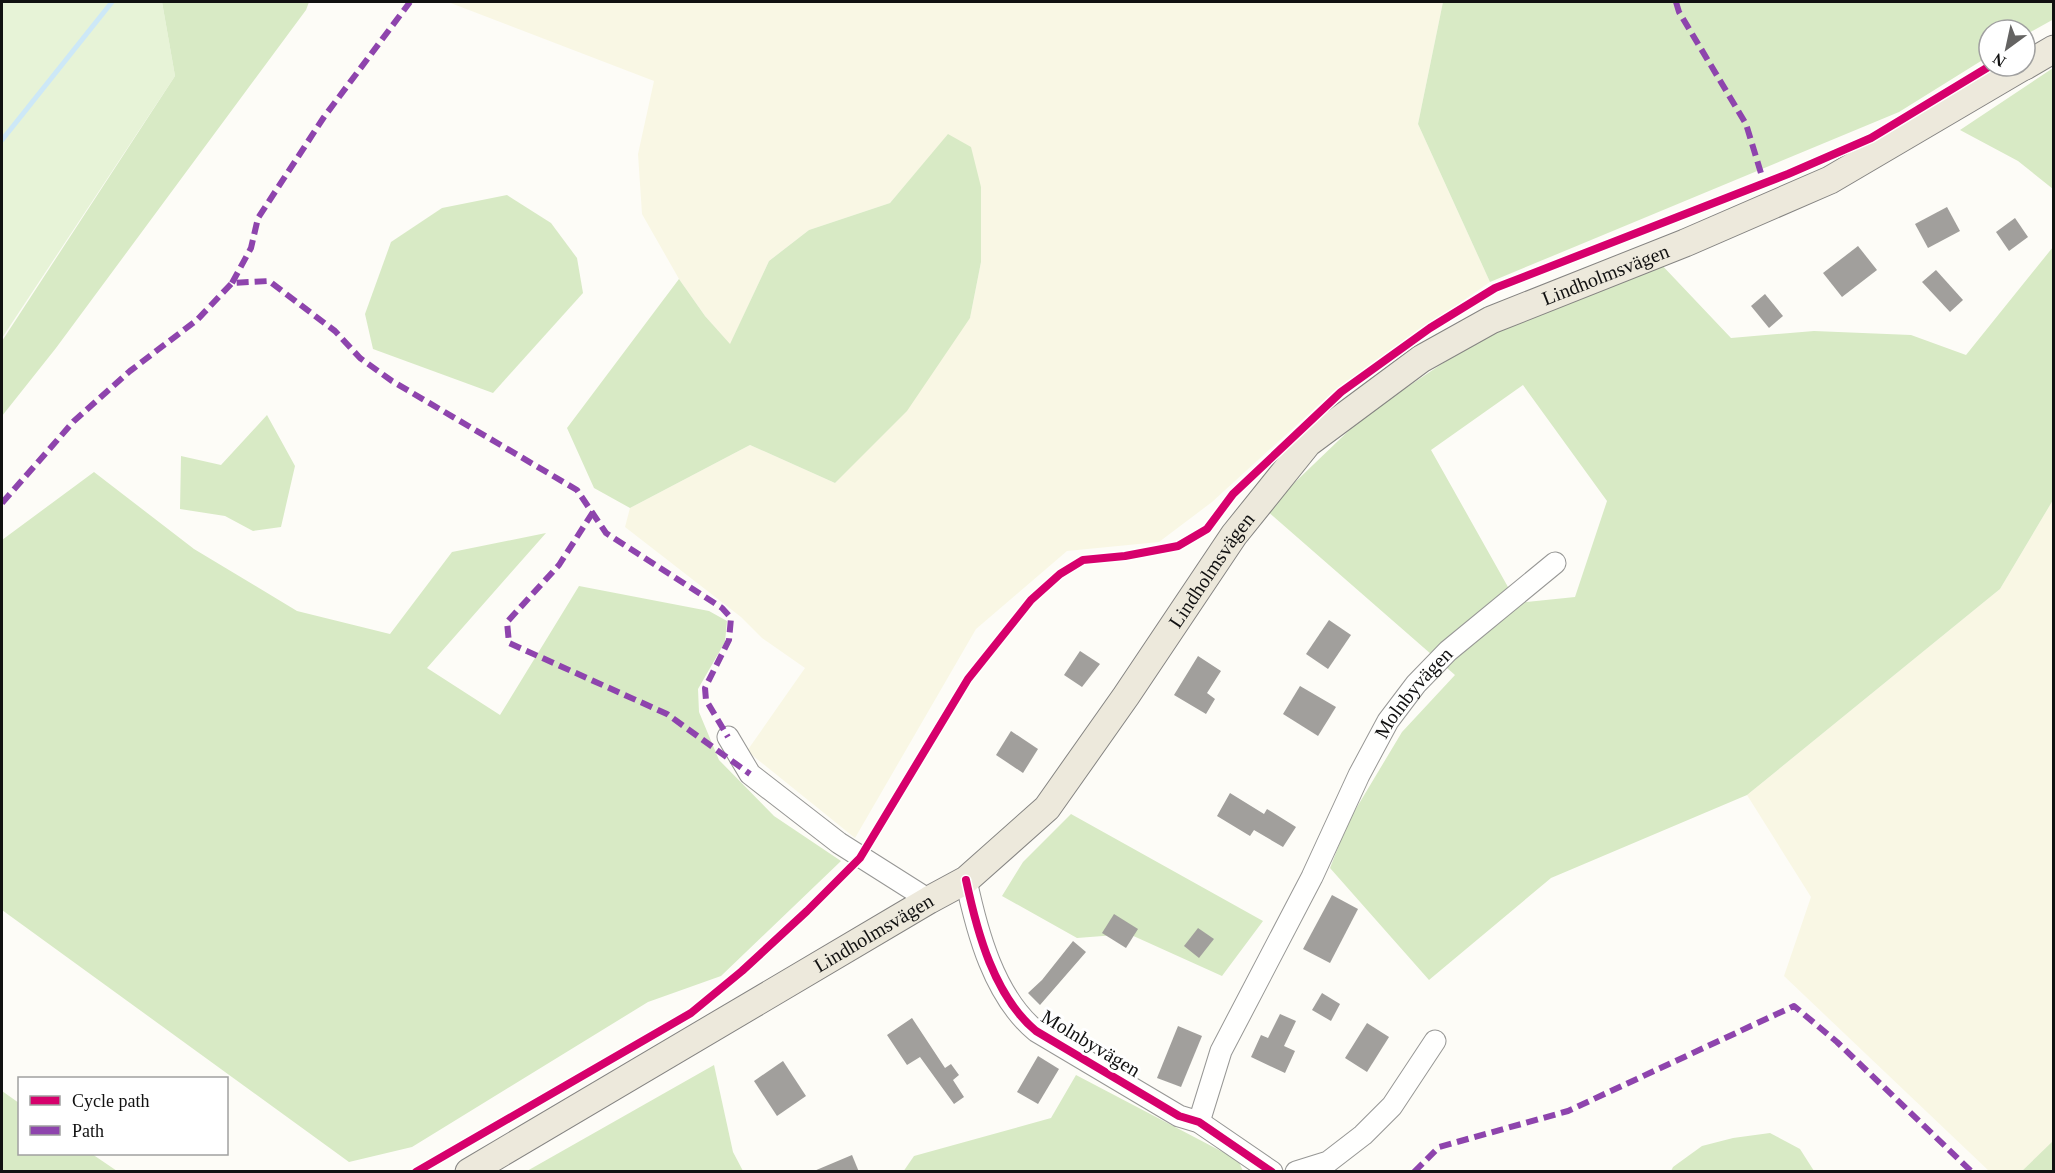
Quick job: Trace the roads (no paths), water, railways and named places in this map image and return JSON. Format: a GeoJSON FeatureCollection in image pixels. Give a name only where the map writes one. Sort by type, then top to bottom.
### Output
{"type":"FeatureCollection","features":[{"type":"Feature","properties":{"kind":"main road","name":"Lindholmsvägen"},"geometry":{"type":"LineString","coordinates":[[2037,59],[2054,49]]}},
{"type":"Feature","properties":{"kind":"main road","name":"Lindholmsvägen"},"geometry":{"type":"LineString","coordinates":[[469,1172],[966,880],[1047,808],[1126,696],[1234,535],[1308,443],[1421,360],[1491,320],[1684,243],[1830,180],[2004,78]]}},
{"type":"Feature","properties":{"kind":"street","name":"Molnbyvägen"},"geometry":{"type":"LineString","coordinates":[[1199,1122],[1221,1051],[1312,878],[1359,775],[1388,721],[1416,684],[1448,651],[1554,563]]}},
{"type":"Feature","properties":{"kind":"street"},"geometry":{"type":"LineString","coordinates":[[728,737],[750,774],[839,843],[902,880],[929,900]]}},
{"type":"Feature","properties":{"kind":"street","name":"Molnbyvägen"},"geometry":{"type":"LineString","coordinates":[[966,880],[974,918],[991,962],[1009,1002],[1021,1019],[1036,1031],[1179,1116],[1199,1122],[1272,1172]]}},
{"type":"Feature","properties":{"kind":"street"},"geometry":{"type":"LineString","coordinates":[[1296,1172],[1328,1162],[1363,1135],[1392,1106],[1436,1041]]}},
{"type":"Feature","properties":{"kind":"waterway"},"geometry":{"type":"LineString","coordinates":[[2,140],[112,2]]}}]}
